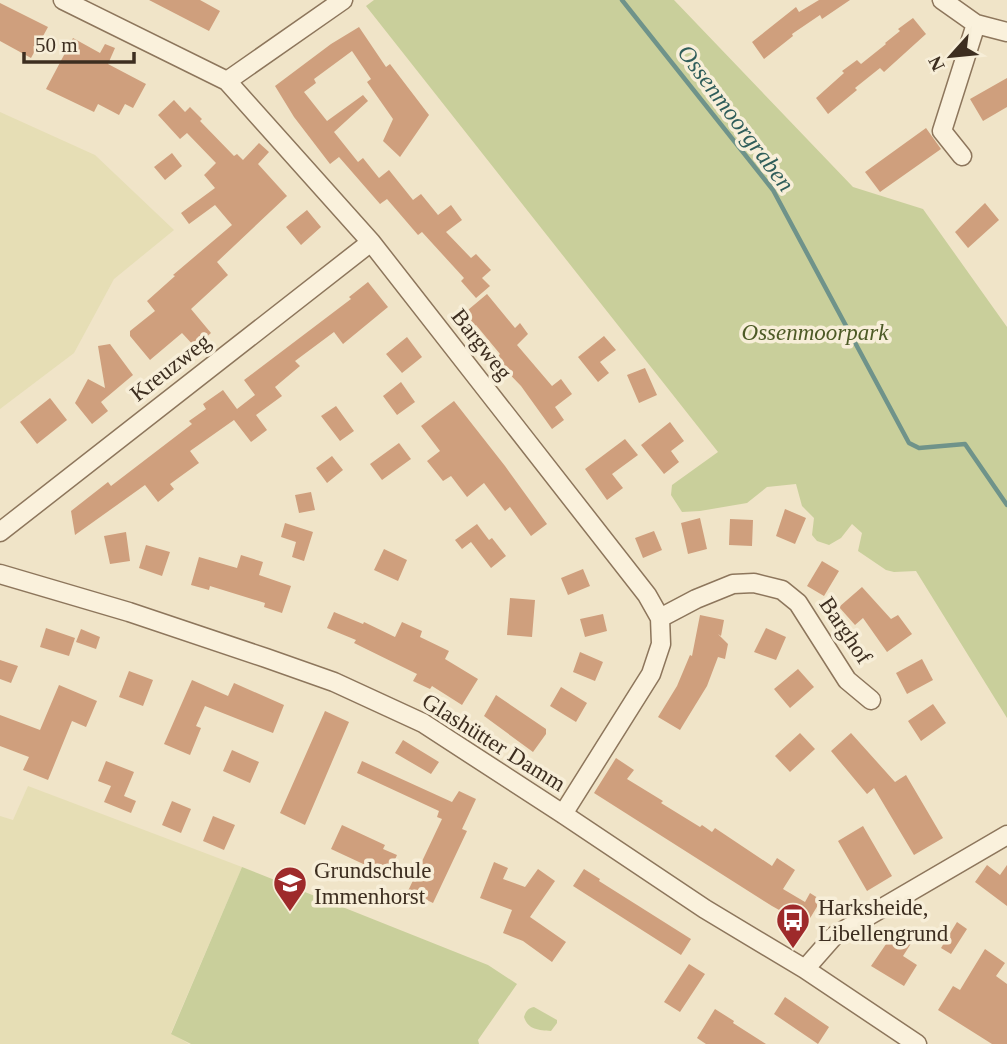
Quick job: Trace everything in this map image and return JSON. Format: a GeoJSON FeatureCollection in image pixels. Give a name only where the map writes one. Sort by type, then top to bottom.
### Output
{"type":"FeatureCollection","features":[{"type":"Feature","properties":{"kind":"street","name":"Bargweg"},"geometry":{"type":"LineString","coordinates":[[63,0],[227,81],[371,242],[647,594],[660,618]]}},
{"type":"Feature","properties":{"kind":"street"},"geometry":{"type":"LineString","coordinates":[[227,81],[343,0]]}},
{"type":"Feature","properties":{"kind":"street"},"geometry":{"type":"LineString","coordinates":[[942,0],[976,24],[1007,32]]}},
{"type":"Feature","properties":{"kind":"street"},"geometry":{"type":"LineString","coordinates":[[962,156],[942,131],[976,24]]}},
{"type":"Feature","properties":{"kind":"street","name":"Kreuzweg"},"geometry":{"type":"LineString","coordinates":[[0,532],[371,242]]}},
{"type":"Feature","properties":{"kind":"street","name":"Glashütter Damm"},"geometry":{"type":"LineString","coordinates":[[0,574],[129,612],[334,682],[423,723],[705,909],[805,969],[917,1044]]}},
{"type":"Feature","properties":{"kind":"street","name":"Barghof"},"geometry":{"type":"LineString","coordinates":[[660,618],[733,584],[754,583],[782,590],[798,603],[847,680],[871,700]]}},
{"type":"Feature","properties":{"kind":"street"},"geometry":{"type":"LineString","coordinates":[[563,814],[651,674],[661,644],[660,618]]}},
{"type":"Feature","properties":{"kind":"street"},"geometry":{"type":"LineString","coordinates":[[805,969],[834,936],[1007,835]]}},
{"type":"Feature","properties":{"kind":"shaded area"},"geometry":{"type":"Polygon","coordinates":[[[0,112],[95,155],[174,230],[114,279],[74,353],[0,409],[0,112]]]}},
{"type":"Feature","properties":{"kind":"shaded area"},"geometry":{"type":"Polygon","coordinates":[[[28,786],[242,867],[171,1033],[189,1044],[0,1044],[0,816],[13,820],[28,786]]]}},
{"type":"Feature","properties":{"kind":"green space","name":"Ossenmoorpark"},"geometry":{"type":"Polygon","coordinates":[[[374,0],[674,0],[853,187],[923,209],[1007,327],[1007,718],[916,571],[886,570],[858,551],[862,533],[852,524],[841,538],[829,545],[817,541],[812,535],[814,518],[802,506],[796,484],[767,487],[747,503],[682,512],[671,495],[672,485],[718,452],[366,6],[374,0]]]}},
{"type":"Feature","properties":{"kind":"green space","name":"Grundschule Immenhorst"},"geometry":{"type":"Polygon","coordinates":[[[242,867],[488,965],[517,984],[478,1040],[479,1044],[191,1044],[171,1034],[242,867]]]}},
{"type":"Feature","properties":{"kind":"green space"},"geometry":{"type":"Polygon","coordinates":[[[534,1007],[557,1020],[551,1031],[528,1025],[524,1017],[526,1011],[534,1007]]]}},
{"type":"Feature","properties":{"kind":"building"},"geometry":{"type":"Polygon","coordinates":[[[149,0],[200,0],[220,11],[209,31],[149,0]]]}},
{"type":"Feature","properties":{"kind":"building"},"geometry":{"type":"Polygon","coordinates":[[[819,0],[850,0],[822,19],[820,15],[792,34],[793,36],[764,59],[752,42],[796,7],[799,12],[819,0]]]}},
{"type":"Feature","properties":{"kind":"building"},"geometry":{"type":"Polygon","coordinates":[[[0,3],[48,27],[31,58],[0,41],[0,3]]]}},
{"type":"Feature","properties":{"kind":"building"},"geometry":{"type":"Polygon","coordinates":[[[913,18],[926,34],[884,72],[880,68],[855,88],[857,90],[828,114],[816,98],[844,73],[842,71],[857,60],[861,64],[913,18]]]}},
{"type":"Feature","properties":{"kind":"building"},"geometry":{"type":"Polygon","coordinates":[[[359,27],[386,67],[390,64],[429,115],[400,157],[383,141],[393,119],[367,82],[371,79],[352,51],[314,79],[316,83],[304,92],[327,121],[363,95],[368,101],[334,132],[358,162],[363,158],[379,178],[389,170],[413,200],[421,194],[438,215],[451,205],[462,220],[446,232],[471,258],[476,254],[491,270],[482,278],[490,286],[476,298],[461,281],[464,278],[422,232],[418,235],[387,199],[380,204],[339,157],[330,164],[294,117],[275,86],[331,44],[359,27]]]}},
{"type":"Feature","properties":{"kind":"building"},"geometry":{"type":"Polygon","coordinates":[[[73,38],[100,53],[105,44],[115,48],[108,64],[146,84],[133,108],[125,104],[119,115],[98,104],[94,112],[46,89],[73,38]]]}},
{"type":"Feature","properties":{"kind":"building"},"geometry":{"type":"Polygon","coordinates":[[[1007,78],[1007,107],[983,121],[970,99],[1007,78]]]}},
{"type":"Feature","properties":{"kind":"building"},"geometry":{"type":"Polygon","coordinates":[[[174,100],[185,112],[190,107],[234,156],[237,154],[243,160],[259,143],[269,152],[258,164],[287,196],[217,262],[228,275],[191,309],[211,333],[195,347],[182,333],[150,360],[130,336],[130,331],[155,311],[147,301],[232,225],[215,205],[189,224],[181,213],[215,188],[204,175],[216,163],[187,133],[180,139],[158,115],[174,100]]]}},
{"type":"Feature","properties":{"kind":"building"},"geometry":{"type":"Polygon","coordinates":[[[926,128],[941,149],[880,192],[865,172],[926,128]]]}},
{"type":"Feature","properties":{"kind":"building"},"geometry":{"type":"Polygon","coordinates":[[[172,153],[182,166],[165,180],[154,167],[172,153]]]}},
{"type":"Feature","properties":{"kind":"building"},"geometry":{"type":"Polygon","coordinates":[[[985,203],[999,220],[968,248],[955,232],[985,203]]]}},
{"type":"Feature","properties":{"kind":"building"},"geometry":{"type":"Polygon","coordinates":[[[307,210],[321,227],[301,245],[286,227],[307,210]]]}},
{"type":"Feature","properties":{"kind":"building"},"geometry":{"type":"Polygon","coordinates":[[[368,282],[388,307],[343,344],[334,332],[295,361],[300,366],[275,387],[282,396],[256,415],[267,430],[251,442],[234,420],[190,451],[199,463],[170,484],[174,489],[158,502],[145,485],[75,535],[71,511],[108,482],[111,486],[192,424],[189,421],[206,409],[203,404],[223,390],[237,409],[255,395],[244,380],[351,299],[349,297],[368,282]]]}},
{"type":"Feature","properties":{"kind":"building"},"geometry":{"type":"Polygon","coordinates":[[[487,294],[515,328],[520,323],[528,334],[517,345],[552,386],[561,379],[572,394],[555,407],[564,420],[552,429],[521,386],[495,359],[500,354],[476,325],[472,328],[462,315],[487,294]]]}},
{"type":"Feature","properties":{"kind":"building"},"geometry":{"type":"Polygon","coordinates":[[[604,336],[616,350],[600,362],[609,373],[598,382],[578,357],[604,336]]]}},
{"type":"Feature","properties":{"kind":"building"},"geometry":{"type":"Polygon","coordinates":[[[407,337],[422,357],[402,373],[386,354],[407,337]]]}},
{"type":"Feature","properties":{"kind":"building"},"geometry":{"type":"Polygon","coordinates":[[[110,344],[133,375],[101,402],[108,411],[92,424],[75,403],[88,379],[105,388],[98,346],[110,344]]]}},
{"type":"Feature","properties":{"kind":"building"},"geometry":{"type":"Polygon","coordinates":[[[645,368],[657,395],[639,403],[627,375],[645,368]]]}},
{"type":"Feature","properties":{"kind":"building"},"geometry":{"type":"Polygon","coordinates":[[[401,382],[415,402],[397,415],[383,396],[401,382]]]}},
{"type":"Feature","properties":{"kind":"building"},"geometry":{"type":"Polygon","coordinates":[[[50,398],[67,420],[37,444],[20,422],[50,398]]]}},
{"type":"Feature","properties":{"kind":"building"},"geometry":{"type":"Polygon","coordinates":[[[454,401],[547,524],[531,536],[510,507],[505,511],[484,483],[467,497],[451,476],[443,481],[427,461],[440,451],[421,426],[454,401]]]}},
{"type":"Feature","properties":{"kind":"building"},"geometry":{"type":"Polygon","coordinates":[[[336,406],[354,431],[340,441],[321,416],[336,406]]]}},
{"type":"Feature","properties":{"kind":"building"},"geometry":{"type":"Polygon","coordinates":[[[670,422],[684,441],[671,451],[679,462],[664,474],[641,445],[670,422]]]}},
{"type":"Feature","properties":{"kind":"building"},"geometry":{"type":"Polygon","coordinates":[[[625,439],[638,455],[612,474],[623,488],[607,500],[585,469],[625,439]]]}},
{"type":"Feature","properties":{"kind":"building"},"geometry":{"type":"Polygon","coordinates":[[[399,443],[411,459],[382,480],[370,464],[399,443]]]}},
{"type":"Feature","properties":{"kind":"building"},"geometry":{"type":"Polygon","coordinates":[[[332,456],[343,470],[327,483],[316,468],[332,456]]]}},
{"type":"Feature","properties":{"kind":"building"},"geometry":{"type":"Polygon","coordinates":[[[311,492],[315,510],[299,513],[295,495],[311,492]]]}},
{"type":"Feature","properties":{"kind":"building"},"geometry":{"type":"Polygon","coordinates":[[[785,509],[806,518],[795,544],[776,536],[785,509]]]}},
{"type":"Feature","properties":{"kind":"building"},"geometry":{"type":"Polygon","coordinates":[[[700,518],[707,549],[688,554],[681,523],[700,518]]]}},
{"type":"Feature","properties":{"kind":"building"},"geometry":{"type":"Polygon","coordinates":[[[730,519],[753,520],[752,546],[729,545],[730,519]]]}},
{"type":"Feature","properties":{"kind":"building"},"geometry":{"type":"Polygon","coordinates":[[[285,523],[313,532],[304,561],[292,557],[296,542],[281,537],[285,523]]]}},
{"type":"Feature","properties":{"kind":"building"},"geometry":{"type":"Polygon","coordinates":[[[477,524],[506,556],[491,568],[471,542],[462,549],[455,540],[477,524]]]}},
{"type":"Feature","properties":{"kind":"building"},"geometry":{"type":"Polygon","coordinates":[[[654,531],[662,550],[643,558],[635,538],[654,531]]]}},
{"type":"Feature","properties":{"kind":"building"},"geometry":{"type":"Polygon","coordinates":[[[126,532],[130,561],[110,564],[104,536],[126,532]]]}},
{"type":"Feature","properties":{"kind":"building"},"geometry":{"type":"Polygon","coordinates":[[[146,545],[170,552],[162,576],[139,568],[146,545]]]}},
{"type":"Feature","properties":{"kind":"building"},"geometry":{"type":"Polygon","coordinates":[[[384,549],[407,560],[398,581],[374,570],[384,549]]]}},
{"type":"Feature","properties":{"kind":"building"},"geometry":{"type":"Polygon","coordinates":[[[241,555],[263,562],[259,575],[291,586],[282,613],[264,607],[265,603],[210,586],[209,590],[191,585],[199,557],[237,568],[241,555]]]}},
{"type":"Feature","properties":{"kind":"building"},"geometry":{"type":"Polygon","coordinates":[[[822,561],[839,571],[824,596],[807,586],[822,561]]]}},
{"type":"Feature","properties":{"kind":"building"},"geometry":{"type":"Polygon","coordinates":[[[583,569],[590,586],[568,595],[561,578],[583,569]]]}},
{"type":"Feature","properties":{"kind":"building"},"geometry":{"type":"Polygon","coordinates":[[[862,587],[891,619],[898,615],[912,634],[887,652],[863,618],[855,625],[839,607],[862,587]]]}},
{"type":"Feature","properties":{"kind":"building"},"geometry":{"type":"Polygon","coordinates":[[[510,598],[535,600],[532,637],[507,635],[510,598]]]}},
{"type":"Feature","properties":{"kind":"building"},"geometry":{"type":"Polygon","coordinates":[[[334,612],[363,624],[364,622],[395,637],[402,622],[422,631],[420,637],[449,651],[445,659],[478,679],[462,705],[432,686],[430,689],[413,681],[417,674],[354,643],[356,640],[327,628],[334,612]]]}},
{"type":"Feature","properties":{"kind":"building"},"geometry":{"type":"Polygon","coordinates":[[[603,614],[607,631],[585,637],[580,619],[603,614]]]}},
{"type":"Feature","properties":{"kind":"building"},"geometry":{"type":"Polygon","coordinates":[[[700,615],[724,620],[721,636],[718,634],[728,644],[725,659],[718,657],[707,686],[680,730],[658,717],[677,686],[690,655],[692,656],[700,615]]]}},
{"type":"Feature","properties":{"kind":"building"},"geometry":{"type":"Polygon","coordinates":[[[46,628],[75,638],[69,656],[40,647],[46,628]]]}},
{"type":"Feature","properties":{"kind":"building"},"geometry":{"type":"Polygon","coordinates":[[[766,628],[786,637],[776,660],[754,652],[766,628]]]}},
{"type":"Feature","properties":{"kind":"building"},"geometry":{"type":"Polygon","coordinates":[[[81,629],[100,637],[96,649],[76,642],[81,629]]]}},
{"type":"Feature","properties":{"kind":"building"},"geometry":{"type":"Polygon","coordinates":[[[580,652],[603,662],[595,681],[573,672],[580,652]]]}},
{"type":"Feature","properties":{"kind":"building"},"geometry":{"type":"Polygon","coordinates":[[[922,659],[933,680],[907,694],[896,673],[922,659]]]}},
{"type":"Feature","properties":{"kind":"building"},"geometry":{"type":"Polygon","coordinates":[[[0,660],[18,666],[11,683],[0,679],[0,660]]]}},
{"type":"Feature","properties":{"kind":"building"},"geometry":{"type":"Polygon","coordinates":[[[798,669],[814,687],[790,708],[774,689],[798,669]]]}},
{"type":"Feature","properties":{"kind":"building"},"geometry":{"type":"Polygon","coordinates":[[[129,671],[153,680],[143,706],[119,697],[129,671]]]}},
{"type":"Feature","properties":{"kind":"building"},"geometry":{"type":"Polygon","coordinates":[[[192,680],[228,696],[234,683],[284,705],[273,733],[205,706],[196,726],[201,728],[190,755],[164,744],[192,680]]]}},
{"type":"Feature","properties":{"kind":"building"},"geometry":{"type":"Polygon","coordinates":[[[59,685],[97,701],[86,727],[72,721],[48,780],[23,770],[29,757],[0,746],[0,715],[40,730],[59,685]]]}},
{"type":"Feature","properties":{"kind":"building"},"geometry":{"type":"Polygon","coordinates":[[[561,687],[587,703],[576,722],[550,706],[561,687]]]}},
{"type":"Feature","properties":{"kind":"building"},"geometry":{"type":"Polygon","coordinates":[[[496,695],[546,729],[546,734],[533,752],[484,716],[496,695]]]}},
{"type":"Feature","properties":{"kind":"building"},"geometry":{"type":"Polygon","coordinates":[[[933,704],[946,723],[921,741],[908,721],[933,704]]]}},
{"type":"Feature","properties":{"kind":"building"},"geometry":{"type":"Polygon","coordinates":[[[325,711],[349,722],[305,825],[280,813],[325,711]]]}},
{"type":"Feature","properties":{"kind":"building"},"geometry":{"type":"Polygon","coordinates":[[[800,733],[815,749],[790,772],[775,756],[800,733]]]}},
{"type":"Feature","properties":{"kind":"building"},"geometry":{"type":"Polygon","coordinates":[[[851,733],[895,782],[906,775],[943,838],[914,855],[874,788],[867,794],[831,751],[851,733]]]}},
{"type":"Feature","properties":{"kind":"building"},"geometry":{"type":"Polygon","coordinates":[[[403,740],[439,762],[431,774],[395,753],[403,740]]]}},
{"type":"Feature","properties":{"kind":"building"},"geometry":{"type":"Polygon","coordinates":[[[232,750],[259,762],[250,783],[223,771],[232,750]]]}},
{"type":"Feature","properties":{"kind":"building"},"geometry":{"type":"Polygon","coordinates":[[[616,758],[634,770],[627,779],[663,801],[661,803],[700,827],[702,825],[712,832],[715,828],[772,866],[777,858],[795,870],[783,889],[805,902],[810,893],[821,900],[806,925],[594,793],[616,758]]]}},
{"type":"Feature","properties":{"kind":"building"},"geometry":{"type":"Polygon","coordinates":[[[106,761],[134,772],[124,796],[136,801],[131,813],[104,802],[111,786],[98,781],[106,761]]]}},
{"type":"Feature","properties":{"kind":"building"},"geometry":{"type":"Polygon","coordinates":[[[362,761],[452,802],[459,791],[476,799],[462,829],[467,831],[433,903],[408,891],[442,819],[437,817],[439,811],[357,773],[362,761]]]}},
{"type":"Feature","properties":{"kind":"building"},"geometry":{"type":"Polygon","coordinates":[[[172,801],[191,809],[181,833],[162,825],[172,801]]]}},
{"type":"Feature","properties":{"kind":"building"},"geometry":{"type":"Polygon","coordinates":[[[213,816],[235,825],[224,850],[203,841],[213,816]]]}},
{"type":"Feature","properties":{"kind":"building"},"geometry":{"type":"Polygon","coordinates":[[[342,825],[385,845],[383,849],[397,855],[386,880],[372,873],[374,869],[331,849],[342,825]]]}},
{"type":"Feature","properties":{"kind":"building"},"geometry":{"type":"Polygon","coordinates":[[[863,826],[892,876],[867,891],[838,841],[863,826]]]}},
{"type":"Feature","properties":{"kind":"building"},"geometry":{"type":"Polygon","coordinates":[[[494,862],[508,868],[503,879],[525,887],[538,869],[555,881],[530,917],[566,942],[552,962],[523,941],[503,933],[512,910],[480,898],[494,862]]]}},
{"type":"Feature","properties":{"kind":"building"},"geometry":{"type":"Polygon","coordinates":[[[987,865],[1000,875],[1007,865],[1007,906],[975,882],[987,865]]]}},
{"type":"Feature","properties":{"kind":"building"},"geometry":{"type":"Polygon","coordinates":[[[584,869],[691,939],[681,955],[573,886],[584,869]]]}},
{"type":"Feature","properties":{"kind":"building"},"geometry":{"type":"Polygon","coordinates":[[[957,922],[967,929],[951,954],[941,948],[957,922]]]}},
{"type":"Feature","properties":{"kind":"building"},"geometry":{"type":"Polygon","coordinates":[[[895,931],[912,942],[903,956],[917,965],[904,986],[871,966],[895,931]]]}},
{"type":"Feature","properties":{"kind":"building"},"geometry":{"type":"Polygon","coordinates":[[[985,949],[1005,963],[996,976],[1007,984],[1007,1044],[992,1044],[938,1010],[953,986],[960,990],[985,949]]]}},
{"type":"Feature","properties":{"kind":"building"},"geometry":{"type":"Polygon","coordinates":[[[689,964],[705,974],[680,1012],[664,1002],[689,964]]]}},
{"type":"Feature","properties":{"kind":"building"},"geometry":{"type":"Polygon","coordinates":[[[785,997],[829,1027],[818,1044],[774,1014],[785,997]]]}},
{"type":"Feature","properties":{"kind":"building"},"geometry":{"type":"Polygon","coordinates":[[[715,1009],[766,1044],[706,1044],[697,1038],[715,1009]]]}},
{"type":"Feature","properties":{"kind":"waterway","name":"Ossenmoorgraben"},"geometry":{"type":"LineString","coordinates":[[622,0],[773,190],[909,443],[919,448],[965,444],[1007,505]]}},
{"type":"Feature","properties":{"kind":"place","name":"Grundschule Immenhorst"},"geometry":{"type":"Point","coordinates":[290,913]}},
{"type":"Feature","properties":{"kind":"place","name":"Harksheide, Libellengrund"},"geometry":{"type":"Point","coordinates":[793,950]}}]}
